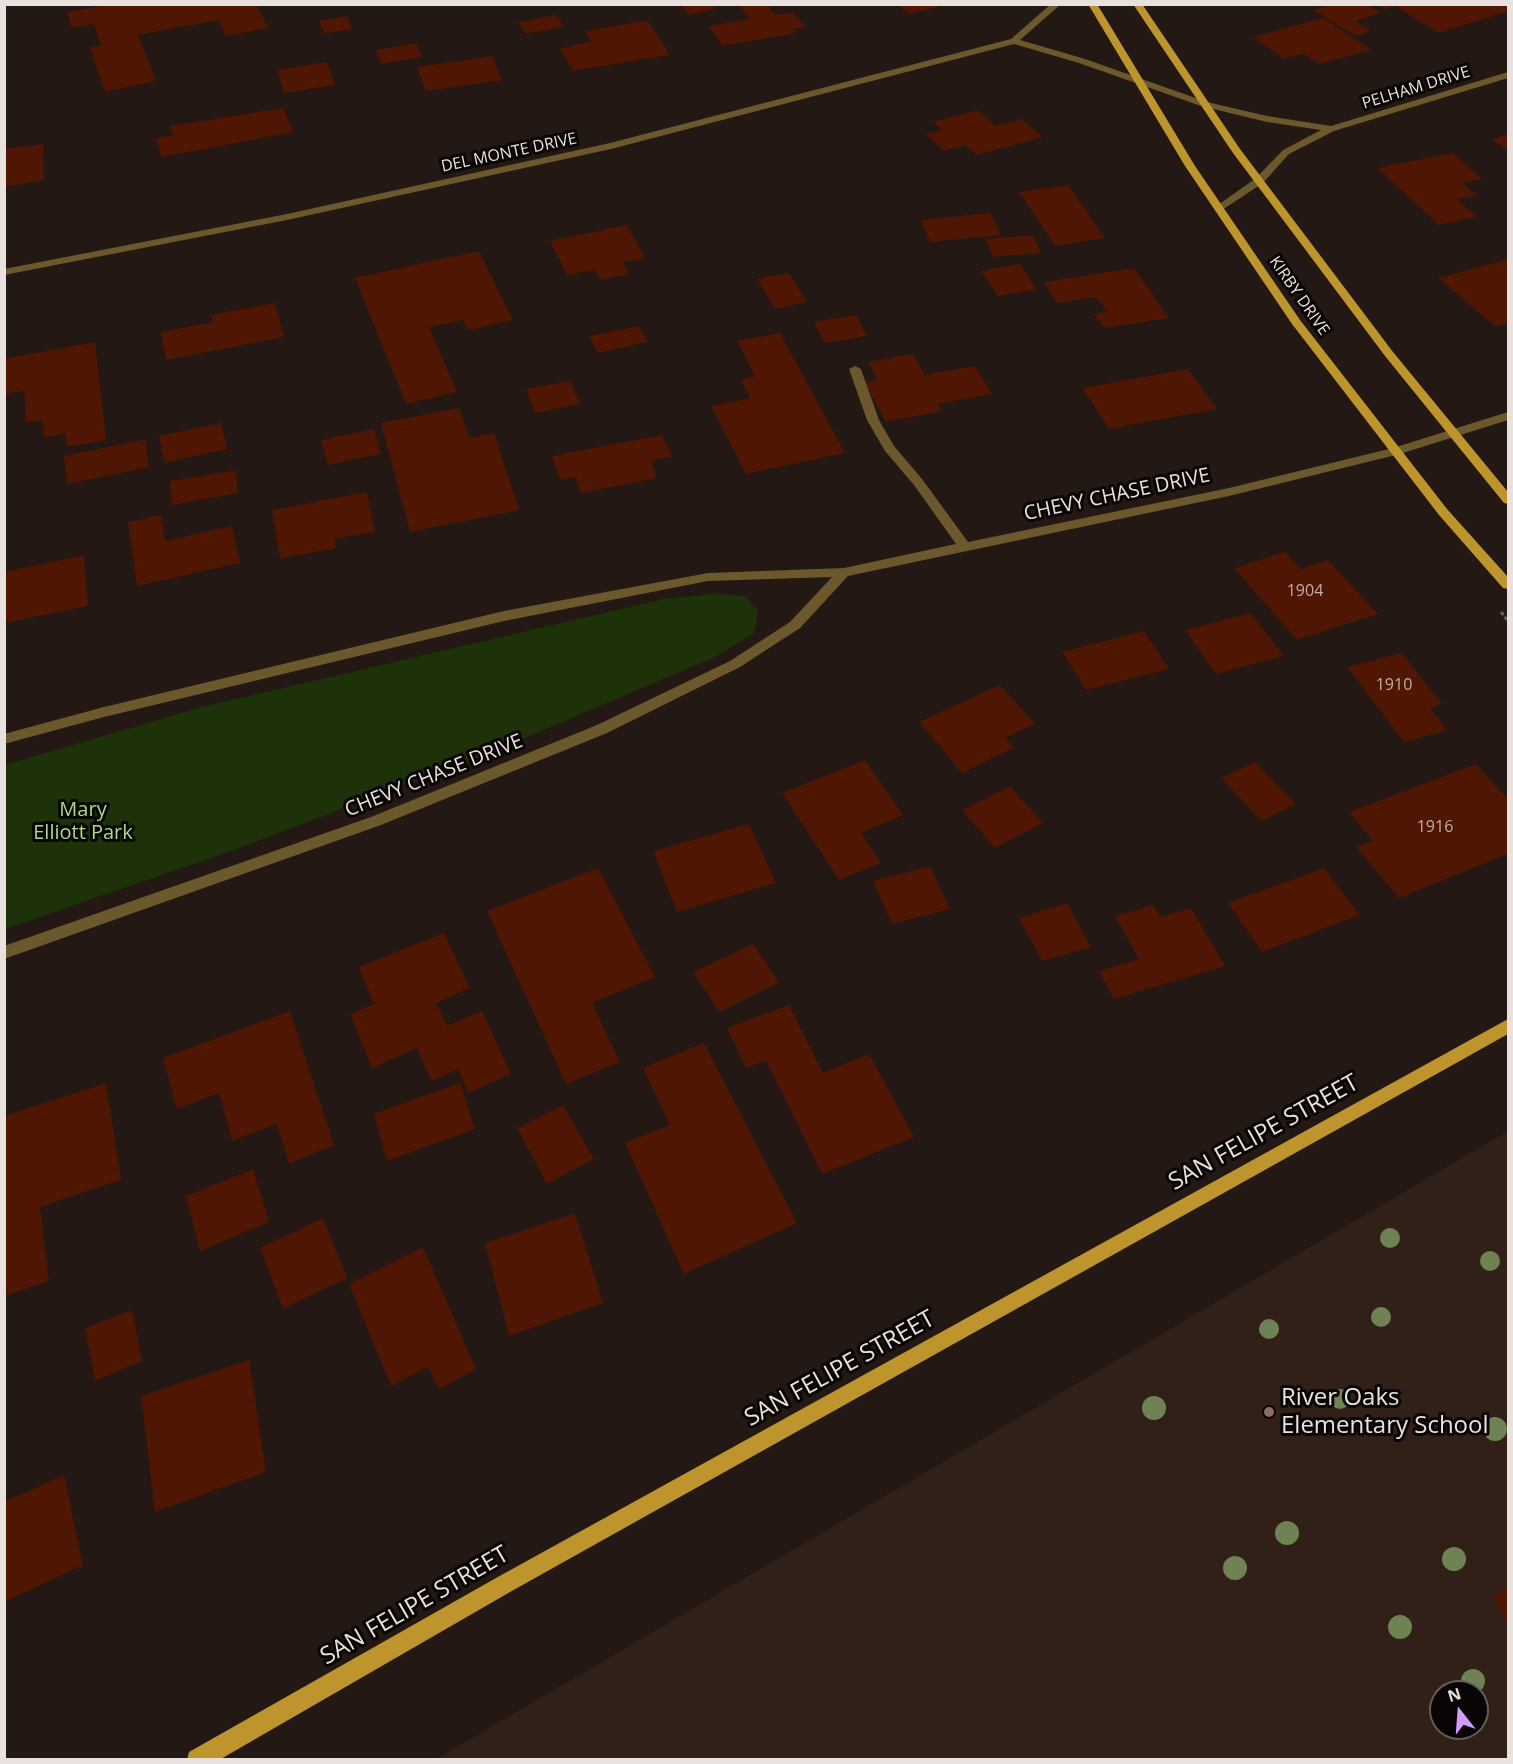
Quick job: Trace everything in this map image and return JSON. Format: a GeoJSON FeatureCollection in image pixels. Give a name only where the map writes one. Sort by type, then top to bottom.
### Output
{"type":"FeatureCollection","features":[{"type":"Feature","properties":{"kind":"main road","name":"KIRBY DRIVE"},"geometry":{"type":"LineString","coordinates":[[1092,4],[1219,209],[1296,322],[1443,512],[1509,585]]}},
{"type":"Feature","properties":{"kind":"main road","name":"KIRBY DRIVE"},"geometry":{"type":"LineString","coordinates":[[1137,4],[1259,181],[1389,354],[1509,500]]}},
{"type":"Feature","properties":{"kind":"main road","name":"SAN FELIPE STREET"},"geometry":{"type":"LineString","coordinates":[[197,1760],[503,1585],[1509,1026]]}},
{"type":"Feature","properties":{"kind":"street","name":"DEL MONTE DRIVE"},"geometry":{"type":"LineString","coordinates":[[4,272],[286,217],[611,146],[1014,41],[1057,4]]}},
{"type":"Feature","properties":{"kind":"street"},"geometry":{"type":"LineString","coordinates":[[1014,41],[1138,81]]}},
{"type":"Feature","properties":{"kind":"street","name":"PELHAM DRIVE"},"geometry":{"type":"LineString","coordinates":[[1219,209],[1259,181],[1286,152],[1331,129],[1509,75]]}},
{"type":"Feature","properties":{"kind":"street","name":"PELHAM DRIVE"},"geometry":{"type":"LineString","coordinates":[[1138,81],[1204,104],[1267,119],[1331,129]]}},
{"type":"Feature","properties":{"kind":"street"},"geometry":{"type":"LineString","coordinates":[[855,369],[873,420],[889,448],[918,482],[965,547]]}},
{"type":"Feature","properties":{"kind":"street","name":"CHEVY CHASE DRIVE"},"geometry":{"type":"LineString","coordinates":[[4,739],[104,712],[504,615],[708,577],[844,572],[1229,492],[1396,451],[1509,416]]}},
{"type":"Feature","properties":{"kind":"street","name":"CHEVY CHASE DRIVE"},"geometry":{"type":"LineString","coordinates":[[4,953],[376,821],[602,729],[735,664],[795,625],[844,572]]}},
{"type":"Feature","properties":{"kind":"shaded area","name":"River Oaks Elementary School"},"geometry":{"type":"Polygon","coordinates":[[[1508,1131],[1508,1759],[436,1759],[1508,1131]]]}},
{"type":"Feature","properties":{"kind":"green space","name":"Mary Elliott Park"},"geometry":{"type":"Polygon","coordinates":[[[714,594],[745,596],[758,611],[754,633],[713,658],[494,751],[234,850],[5,929],[5,765],[202,707],[664,599],[714,594]]]}},
{"type":"Feature","properties":{"kind":"building"},"geometry":{"type":"Polygon","coordinates":[[[110,4],[256,4],[268,28],[226,36],[219,20],[138,35],[156,81],[105,92],[90,47],[101,46],[94,24],[72,28],[67,12],[110,4]]]}},
{"type":"Feature","properties":{"kind":"building"},"geometry":{"type":"Polygon","coordinates":[[[680,4],[712,4],[716,9],[689,15],[680,4]]]}},
{"type":"Feature","properties":{"kind":"building"},"geometry":{"type":"Polygon","coordinates":[[[738,4],[767,4],[775,15],[793,12],[805,27],[793,29],[796,33],[723,46],[708,26],[749,19],[738,4]]]}},
{"type":"Feature","properties":{"kind":"building"},"geometry":{"type":"Polygon","coordinates":[[[897,4],[936,4],[939,7],[909,14],[897,4]]]}},
{"type":"Feature","properties":{"kind":"building"},"geometry":{"type":"Polygon","coordinates":[[[1333,4],[1367,4],[1381,13],[1355,21],[1371,31],[1356,36],[1313,10],[1333,4]]]}},
{"type":"Feature","properties":{"kind":"building"},"geometry":{"type":"Polygon","coordinates":[[[1377,4],[1508,4],[1508,11],[1439,33],[1395,6],[1385,9],[1377,4]]]}},
{"type":"Feature","properties":{"kind":"building"},"geometry":{"type":"Polygon","coordinates":[[[555,15],[564,26],[526,34],[518,22],[555,15]]]}},
{"type":"Feature","properties":{"kind":"building"},"geometry":{"type":"Polygon","coordinates":[[[347,16],[352,29],[324,34],[319,21],[347,16]]]}},
{"type":"Feature","properties":{"kind":"building"},"geometry":{"type":"Polygon","coordinates":[[[1323,18],[1372,50],[1319,64],[1303,54],[1284,59],[1253,37],[1323,18]]]}},
{"type":"Feature","properties":{"kind":"building"},"geometry":{"type":"Polygon","coordinates":[[[648,20],[670,55],[573,71],[560,48],[592,42],[585,31],[648,20]]]}},
{"type":"Feature","properties":{"kind":"building"},"geometry":{"type":"Polygon","coordinates":[[[416,43],[422,57],[381,64],[376,50],[416,43]]]}},
{"type":"Feature","properties":{"kind":"building"},"geometry":{"type":"Polygon","coordinates":[[[492,56],[502,80],[426,91],[417,67],[492,56]]]}},
{"type":"Feature","properties":{"kind":"building"},"geometry":{"type":"Polygon","coordinates":[[[327,62],[335,85],[284,93],[277,70],[327,62]]]}},
{"type":"Feature","properties":{"kind":"building"},"geometry":{"type":"Polygon","coordinates":[[[283,108],[293,132],[162,157],[156,138],[173,135],[170,126],[283,108]]]}},
{"type":"Feature","properties":{"kind":"building"},"geometry":{"type":"Polygon","coordinates":[[[978,110],[996,126],[1022,119],[1043,137],[977,155],[965,145],[944,151],[926,134],[942,130],[933,122],[978,110]]]}},
{"type":"Feature","properties":{"kind":"building"},"geometry":{"type":"Polygon","coordinates":[[[1508,134],[1508,150],[1492,140],[1508,134]]]}},
{"type":"Feature","properties":{"kind":"building"},"geometry":{"type":"Polygon","coordinates":[[[43,144],[44,180],[4,187],[4,149],[43,144]]]}},
{"type":"Feature","properties":{"kind":"building"},"geometry":{"type":"Polygon","coordinates":[[[1453,153],[1482,179],[1463,183],[1477,196],[1457,199],[1477,217],[1439,225],[1377,168],[1453,153]]]}},
{"type":"Feature","properties":{"kind":"building"},"geometry":{"type":"Polygon","coordinates":[[[1068,185],[1105,238],[1055,246],[1019,192],[1068,185]]]}},
{"type":"Feature","properties":{"kind":"building"},"geometry":{"type":"Polygon","coordinates":[[[990,213],[1001,235],[930,242],[921,220],[990,213]]]}},
{"type":"Feature","properties":{"kind":"building"},"geometry":{"type":"Polygon","coordinates":[[[627,225],[645,258],[623,262],[629,274],[600,280],[595,270],[567,275],[550,241],[627,225]]]}},
{"type":"Feature","properties":{"kind":"building"},"geometry":{"type":"Polygon","coordinates":[[[1033,235],[1041,253],[993,257],[986,239],[1033,235]]]}},
{"type":"Feature","properties":{"kind":"building"},"geometry":{"type":"Polygon","coordinates":[[[479,251],[513,320],[468,330],[463,320],[429,327],[457,392],[406,404],[355,278],[479,251]]]}},
{"type":"Feature","properties":{"kind":"building"},"geometry":{"type":"Polygon","coordinates":[[[1508,259],[1508,323],[1496,327],[1438,278],[1508,259]]]}},
{"type":"Feature","properties":{"kind":"building"},"geometry":{"type":"Polygon","coordinates":[[[1020,264],[1037,290],[998,296],[981,271],[1020,264]]]}},
{"type":"Feature","properties":{"kind":"building"},"geometry":{"type":"Polygon","coordinates":[[[1134,268],[1169,318],[1104,328],[1094,314],[1107,312],[1097,297],[1057,303],[1044,282],[1134,268]]]}},
{"type":"Feature","properties":{"kind":"building"},"geometry":{"type":"Polygon","coordinates":[[[789,273],[807,302],[775,309],[757,279],[789,273]]]}},
{"type":"Feature","properties":{"kind":"building"},"geometry":{"type":"Polygon","coordinates":[[[275,303],[284,337],[166,360],[161,332],[213,322],[211,315],[275,303]]]}},
{"type":"Feature","properties":{"kind":"building"},"geometry":{"type":"Polygon","coordinates":[[[856,315],[867,336],[825,343],[814,322],[856,315]]]}},
{"type":"Feature","properties":{"kind":"building"},"geometry":{"type":"Polygon","coordinates":[[[639,326],[648,342],[598,353],[589,336],[639,326]]]}},
{"type":"Feature","properties":{"kind":"building"},"geometry":{"type":"Polygon","coordinates":[[[780,333],[845,453],[746,474],[711,406],[750,398],[741,380],[755,376],[737,341],[780,333]]]}},
{"type":"Feature","properties":{"kind":"building"},"geometry":{"type":"Polygon","coordinates":[[[95,342],[106,440],[67,447],[65,433],[44,438],[43,420],[26,423],[24,391],[4,394],[4,359],[95,342]]]}},
{"type":"Feature","properties":{"kind":"building"},"geometry":{"type":"Polygon","coordinates":[[[913,354],[925,375],[975,366],[992,394],[938,404],[942,411],[886,422],[864,382],[878,380],[868,362],[913,354]]]}},
{"type":"Feature","properties":{"kind":"building"},"geometry":{"type":"Polygon","coordinates":[[[1188,369],[1217,409],[1109,429],[1082,388],[1188,369]]]}},
{"type":"Feature","properties":{"kind":"building"},"geometry":{"type":"Polygon","coordinates":[[[570,381],[580,404],[535,413],[526,389],[570,381]]]}},
{"type":"Feature","properties":{"kind":"building"},"geometry":{"type":"Polygon","coordinates":[[[459,408],[469,438],[494,433],[519,510],[410,532],[381,423],[459,408]]]}},
{"type":"Feature","properties":{"kind":"building"},"geometry":{"type":"Polygon","coordinates":[[[221,423],[227,449],[164,463],[159,436],[221,423]]]}},
{"type":"Feature","properties":{"kind":"building"},"geometry":{"type":"Polygon","coordinates":[[[374,429],[381,454],[328,465],[321,440],[374,429]]]}},
{"type":"Feature","properties":{"kind":"building"},"geometry":{"type":"Polygon","coordinates":[[[662,435],[672,457],[651,461],[657,478],[581,493],[576,477],[560,480],[552,456],[662,435]]]}},
{"type":"Feature","properties":{"kind":"building"},"geometry":{"type":"Polygon","coordinates":[[[145,439],[149,467],[67,484],[64,456],[145,439]]]}},
{"type":"Feature","properties":{"kind":"building"},"geometry":{"type":"Polygon","coordinates":[[[236,470],[238,493],[172,505],[170,481],[236,470]]]}},
{"type":"Feature","properties":{"kind":"building"},"geometry":{"type":"Polygon","coordinates":[[[367,492],[375,532],[334,539],[336,548],[280,559],[272,510],[367,492]]]}},
{"type":"Feature","properties":{"kind":"building"},"geometry":{"type":"Polygon","coordinates":[[[161,515],[165,541],[232,526],[240,563],[137,586],[128,522],[161,515]]]}},
{"type":"Feature","properties":{"kind":"building"},"geometry":{"type":"Polygon","coordinates":[[[1285,552],[1301,569],[1328,560],[1378,614],[1297,640],[1234,568],[1285,552]]]}},
{"type":"Feature","properties":{"kind":"building"},"geometry":{"type":"Polygon","coordinates":[[[84,555],[88,606],[4,623],[4,572],[84,555]]]}},
{"type":"Feature","properties":{"kind":"building"},"geometry":{"type":"Polygon","coordinates":[[[1251,613],[1284,656],[1216,674],[1185,630],[1251,613]]]}},
{"type":"Feature","properties":{"kind":"building"},"geometry":{"type":"Polygon","coordinates":[[[1144,631],[1169,669],[1086,690],[1062,652],[1144,631]]]}},
{"type":"Feature","properties":{"kind":"building"},"geometry":{"type":"Polygon","coordinates":[[[1402,653],[1442,704],[1430,708],[1448,730],[1404,742],[1347,667],[1402,653]]]}},
{"type":"Feature","properties":{"kind":"building"},"geometry":{"type":"Polygon","coordinates":[[[1000,685],[1035,724],[1005,738],[1014,748],[962,773],[919,722],[1000,685]]]}},
{"type":"Feature","properties":{"kind":"building"},"geometry":{"type":"Polygon","coordinates":[[[865,760],[903,815],[861,833],[881,863],[839,880],[782,793],[865,760]]]}},
{"type":"Feature","properties":{"kind":"building"},"geometry":{"type":"Polygon","coordinates":[[[1255,762],[1296,804],[1261,821],[1221,778],[1255,762]]]}},
{"type":"Feature","properties":{"kind":"building"},"geometry":{"type":"Polygon","coordinates":[[[1476,764],[1508,799],[1508,854],[1399,898],[1356,847],[1373,841],[1349,812],[1476,764]]]}},
{"type":"Feature","properties":{"kind":"building"},"geometry":{"type":"Polygon","coordinates":[[[1010,786],[1043,823],[995,848],[962,810],[1010,786]]]}},
{"type":"Feature","properties":{"kind":"building"},"geometry":{"type":"Polygon","coordinates":[[[749,824],[776,883],[677,912],[653,851],[749,824]]]}},
{"type":"Feature","properties":{"kind":"building"},"geometry":{"type":"Polygon","coordinates":[[[930,866],[950,909],[892,924],[873,881],[930,866]]]}},
{"type":"Feature","properties":{"kind":"building"},"geometry":{"type":"Polygon","coordinates":[[[598,868],[655,977],[592,1003],[620,1062],[566,1084],[487,911],[598,868]]]}},
{"type":"Feature","properties":{"kind":"building"},"geometry":{"type":"Polygon","coordinates":[[[1324,868],[1360,915],[1262,952],[1228,903],[1324,868]]]}},
{"type":"Feature","properties":{"kind":"building"},"geometry":{"type":"Polygon","coordinates":[[[1067,903],[1091,947],[1042,961],[1019,918],[1067,903]]]}},
{"type":"Feature","properties":{"kind":"building"},"geometry":{"type":"Polygon","coordinates":[[[1154,905],[1160,917],[1191,908],[1225,966],[1114,999],[1099,971],[1139,959],[1115,916],[1154,905]]]}},
{"type":"Feature","properties":{"kind":"building"},"geometry":{"type":"Polygon","coordinates":[[[444,933],[470,988],[436,1003],[447,1026],[482,1011],[511,1074],[468,1093],[458,1069],[431,1081],[417,1048],[372,1068],[350,1014],[374,1004],[359,967],[444,933]]]}},
{"type":"Feature","properties":{"kind":"building"},"geometry":{"type":"Polygon","coordinates":[[[753,944],[779,982],[719,1012],[693,972],[753,944]]]}},
{"type":"Feature","properties":{"kind":"building"},"geometry":{"type":"Polygon","coordinates":[[[789,1005],[823,1073],[869,1054],[914,1137],[822,1174],[766,1061],[746,1068],[727,1028],[789,1005]]]}},
{"type":"Feature","properties":{"kind":"building"},"geometry":{"type":"Polygon","coordinates":[[[290,1011],[334,1145],[289,1164],[277,1124],[232,1141],[219,1093],[177,1109],[163,1058],[290,1011]]]}},
{"type":"Feature","properties":{"kind":"building"},"geometry":{"type":"Polygon","coordinates":[[[704,1043],[797,1223],[684,1274],[625,1143],[670,1125],[643,1068],[704,1043]]]}},
{"type":"Feature","properties":{"kind":"building"},"geometry":{"type":"Polygon","coordinates":[[[106,1083],[121,1180],[40,1207],[49,1281],[4,1296],[4,1116],[106,1083]]]}},
{"type":"Feature","properties":{"kind":"building"},"geometry":{"type":"Polygon","coordinates":[[[460,1083],[475,1129],[387,1161],[374,1114],[460,1083]]]}},
{"type":"Feature","properties":{"kind":"building"},"geometry":{"type":"Polygon","coordinates":[[[563,1105],[594,1159],[547,1184],[517,1128],[563,1105]]]}},
{"type":"Feature","properties":{"kind":"building"},"geometry":{"type":"Polygon","coordinates":[[[253,1169],[269,1222],[200,1251],[186,1196],[253,1169]]]}},
{"type":"Feature","properties":{"kind":"building"},"geometry":{"type":"Polygon","coordinates":[[[575,1213],[603,1303],[509,1336],[485,1243],[575,1213]]]}},
{"type":"Feature","properties":{"kind":"building"},"geometry":{"type":"Polygon","coordinates":[[[323,1218],[347,1278],[283,1309],[260,1248],[323,1218]]]}},
{"type":"Feature","properties":{"kind":"building"},"geometry":{"type":"Polygon","coordinates":[[[423,1247],[476,1369],[439,1389],[428,1367],[391,1386],[349,1284],[423,1247]]]}},
{"type":"Feature","properties":{"kind":"building"},"geometry":{"type":"Polygon","coordinates":[[[132,1310],[142,1361],[95,1381],[85,1328],[132,1310]]]}},
{"type":"Feature","properties":{"kind":"building"},"geometry":{"type":"Polygon","coordinates":[[[249,1360],[266,1472],[155,1512],[141,1396],[249,1360]]]}},
{"type":"Feature","properties":{"kind":"building"},"geometry":{"type":"Polygon","coordinates":[[[64,1475],[83,1565],[4,1602],[4,1502],[64,1475]]]}},
{"type":"Feature","properties":{"kind":"building"},"geometry":{"type":"Polygon","coordinates":[[[1508,1589],[1508,1626],[1492,1595],[1508,1589]]]}},
{"type":"Feature","properties":{"kind":"place","name":"River Oaks Elementary School"},"geometry":{"type":"Point","coordinates":[1269,1412]}}]}
